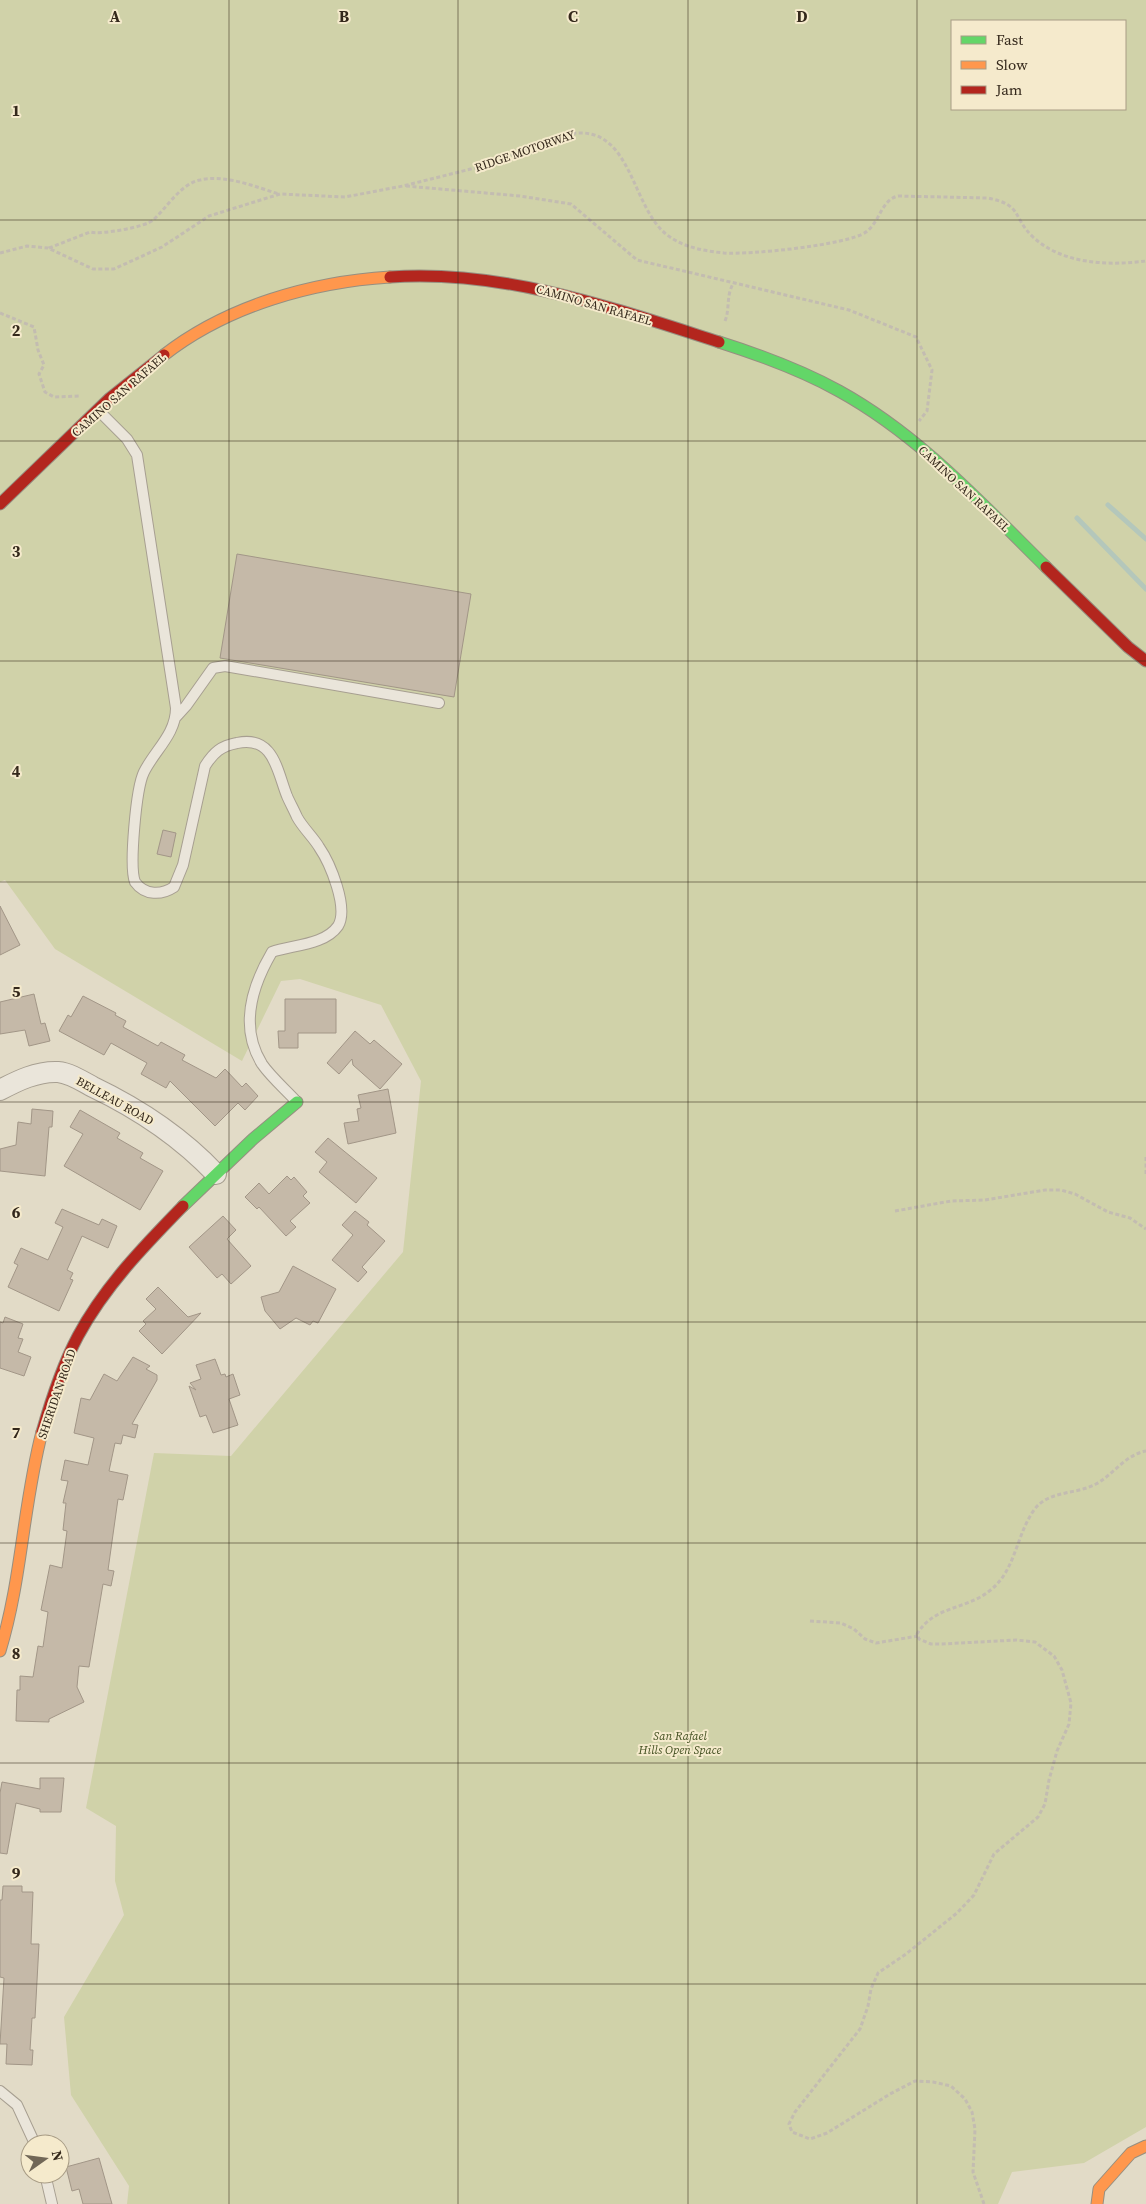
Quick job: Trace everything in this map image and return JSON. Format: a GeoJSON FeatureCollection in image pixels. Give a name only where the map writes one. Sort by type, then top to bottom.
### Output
{"type":"FeatureCollection","features":[{"type":"Feature","properties":{"kind":"street","name":"CAMINO SAN RAFAEL"},"geometry":{"type":"LineString","coordinates":[[0,504],[98,410],[145,368],[194,335],[235,314],[323,285],[404,275],[478,278],[518,285],[718,340],[761,354],[802,371],[866,407],[908,437],[955,478],[1128,647],[1146,661]]}},
{"type":"Feature","properties":{"kind":"street","name":"BELLEAU ROAD"},"geometry":{"type":"LineString","coordinates":[[0,1090],[34,1075],[57,1072],[70,1075],[110,1095],[170,1132],[196,1152],[216,1174]]}},
{"type":"Feature","properties":{"kind":"street","name":"SHERIDAN ROAD"},"geometry":{"type":"LineString","coordinates":[[0,1651],[8,1627],[22,1555],[37,1454],[57,1388],[78,1336],[110,1286],[155,1235],[216,1174],[297,1102]]}},
{"type":"Feature","properties":{"kind":"street"},"geometry":{"type":"LineString","coordinates":[[1097,2204],[1099,2190],[1105,2182],[1131,2153],[1146,2146]]}},
{"type":"Feature","properties":{"kind":"lane"},"geometry":{"type":"LineString","coordinates":[[98,410],[127,439],[137,455],[148,516],[176,717]]}},
{"type":"Feature","properties":{"kind":"lane"},"geometry":{"type":"LineString","coordinates":[[297,1102],[262,1064],[248,1025],[250,1005],[260,972],[272,952],[322,938],[337,927],[342,915],[342,904],[320,848],[299,821],[287,797],[270,753],[262,745],[250,741],[220,748],[213,754],[205,766],[183,865],[174,887],[167,892],[158,894],[138,886],[134,878],[134,853],[140,786],[146,769],[171,730],[176,717],[213,668],[225,666],[439,703]]}},
{"type":"Feature","properties":{"kind":"lane"},"geometry":{"type":"LineString","coordinates":[[0,2090],[18,2105],[31,2134]]}},
{"type":"Feature","properties":{"kind":"lane"},"geometry":{"type":"LineString","coordinates":[[47,2184],[52,2204]]}},
{"type":"Feature","properties":{"kind":"path","name":"RIDGE MOTORWAY"},"geometry":{"type":"LineString","coordinates":[[0,253],[27,246],[48,248],[93,269],[114,269],[162,247],[209,216],[280,194],[344,197],[403,186],[475,168],[569,134],[582,132],[597,135],[611,146],[628,168],[657,224],[669,237],[700,250],[726,253],[766,253],[856,237],[873,226],[888,201],[898,196],[988,198],[1010,205],[1031,235],[1048,249],[1084,261],[1146,261]]}},
{"type":"Feature","properties":{"kind":"path"},"geometry":{"type":"LineString","coordinates":[[48,248],[90,232],[95,234],[152,222],[173,197],[198,180],[222,180],[250,185],[280,194]]}},
{"type":"Feature","properties":{"kind":"path","name":"RIDGE MOTORWAY"},"geometry":{"type":"LineString","coordinates":[[403,186],[520,196],[571,204],[637,260],[849,310],[916,337],[932,370],[931,390],[927,411],[908,437]]}},
{"type":"Feature","properties":{"kind":"path"},"geometry":{"type":"LineString","coordinates":[[718,340],[728,313],[729,290],[733,284]]}},
{"type":"Feature","properties":{"kind":"path"},"geometry":{"type":"LineString","coordinates":[[0,313],[34,327],[38,350],[44,365],[39,374],[45,392],[54,397],[80,395],[98,410]]}},
{"type":"Feature","properties":{"kind":"path"},"geometry":{"type":"LineString","coordinates":[[1146,1157],[1146,1175]]}},
{"type":"Feature","properties":{"kind":"path"},"geometry":{"type":"LineString","coordinates":[[895,1212],[951,1201],[985,1200],[1045,1190],[1061,1190],[1075,1194],[1108,1212],[1130,1218],[1146,1229]]}},
{"type":"Feature","properties":{"kind":"path"},"geometry":{"type":"LineString","coordinates":[[918,1636],[917,1634],[923,1624],[936,1615],[953,1606],[973,1600],[987,1593],[998,1583],[1006,1574],[1034,1510],[1046,1499],[1077,1492],[1096,1484],[1130,1457],[1146,1451]]}},
{"type":"Feature","properties":{"kind":"path"},"geometry":{"type":"LineString","coordinates":[[810,1621],[841,1623],[876,1643],[918,1636]]}},
{"type":"Feature","properties":{"kind":"path"},"geometry":{"type":"LineString","coordinates":[[918,1636],[919,1639],[931,1644],[986,1643],[1016,1640],[1035,1642],[1054,1656],[1062,1670],[1071,1703],[1069,1724],[1057,1751],[1045,1804],[1038,1817],[994,1854],[974,1895],[957,1913],[906,1954],[878,1973],[871,1989],[868,2006],[860,2029],[795,2112],[789,2124],[792,2132],[810,2139],[827,2134],[890,2094],[915,2081],[951,2086],[965,2099],[972,2112],[975,2129],[974,2172],[984,2204]]}},
{"type":"Feature","properties":{"kind":"green space","name":"San Rafael Hills Open Space"},"geometry":{"type":"Polygon","coordinates":[[[0,0],[1146,0],[1146,2127],[1084,2163],[1012,2172],[998,2204],[127,2204],[129,2186],[71,2095],[64,2017],[124,1915],[115,1881],[116,1826],[86,1808],[154,1453],[231,1456],[403,1252],[421,1081],[381,1005],[300,979],[281,981],[242,1061],[55,949],[5,880],[0,882],[0,0]]]}},
{"type":"Feature","properties":{"kind":"building"},"geometry":{"type":"Polygon","coordinates":[[[237,554],[471,594],[454,697],[220,658],[237,554]]]}},
{"type":"Feature","properties":{"kind":"building"},"geometry":{"type":"Polygon","coordinates":[[[163,830],[176,833],[171,857],[157,854],[163,830]]]}},
{"type":"Feature","properties":{"kind":"building"},"geometry":{"type":"Polygon","coordinates":[[[0,906],[20,945],[0,955],[0,906]]]}},
{"type":"Feature","properties":{"kind":"building"},"geometry":{"type":"Polygon","coordinates":[[[34,994],[41,1024],[45,1023],[50,1041],[29,1046],[25,1030],[0,1034],[0,1002],[34,994]]]}},
{"type":"Feature","properties":{"kind":"building"},"geometry":{"type":"Polygon","coordinates":[[[83,996],[116,1013],[115,1015],[126,1021],[123,1027],[158,1046],[161,1042],[185,1055],[182,1060],[216,1078],[225,1069],[242,1087],[246,1083],[258,1096],[245,1110],[238,1103],[215,1126],[170,1081],[166,1088],[141,1074],[147,1063],[111,1043],[104,1055],[59,1031],[68,1015],[71,1017],[83,996]]]}},
{"type":"Feature","properties":{"kind":"building"},"geometry":{"type":"Polygon","coordinates":[[[285,999],[336,999],[336,1033],[298,1033],[298,1048],[279,1048],[278,1031],[285,1031],[285,999]]]}},
{"type":"Feature","properties":{"kind":"building"},"geometry":{"type":"Polygon","coordinates":[[[355,1031],[370,1044],[374,1040],[402,1064],[380,1089],[353,1065],[352,1059],[339,1074],[327,1063],[355,1031]]]}},
{"type":"Feature","properties":{"kind":"building"},"geometry":{"type":"Polygon","coordinates":[[[388,1089],[396,1133],[348,1144],[344,1123],[359,1121],[357,1109],[361,1108],[358,1095],[388,1089]]]}},
{"type":"Feature","properties":{"kind":"building"},"geometry":{"type":"Polygon","coordinates":[[[32,1109],[53,1111],[52,1127],[49,1127],[45,1176],[0,1171],[0,1149],[16,1145],[18,1122],[31,1124],[32,1109]]]}},
{"type":"Feature","properties":{"kind":"building"},"geometry":{"type":"Polygon","coordinates":[[[80,1110],[120,1133],[117,1138],[143,1153],[140,1158],[163,1171],[140,1210],[64,1166],[83,1134],[70,1127],[80,1110]]]}},
{"type":"Feature","properties":{"kind":"building"},"geometry":{"type":"Polygon","coordinates":[[[328,1138],[377,1178],[356,1203],[319,1172],[327,1162],[315,1152],[328,1138]]]}},
{"type":"Feature","properties":{"kind":"building"},"geometry":{"type":"Polygon","coordinates":[[[287,1176],[291,1180],[294,1177],[307,1192],[303,1196],[310,1203],[290,1221],[296,1227],[286,1236],[259,1207],[257,1209],[245,1197],[259,1183],[269,1194],[287,1176]]]}},
{"type":"Feature","properties":{"kind":"building"},"geometry":{"type":"Polygon","coordinates":[[[62,1209],[99,1225],[102,1219],[117,1226],[108,1248],[82,1236],[67,1270],[73,1273],[70,1279],[73,1280],[59,1311],[8,1287],[18,1265],[14,1263],[21,1248],[48,1260],[63,1227],[55,1223],[62,1209]]]}},
{"type":"Feature","properties":{"kind":"building"},"geometry":{"type":"Polygon","coordinates":[[[355,1211],[369,1222],[367,1225],[385,1241],[362,1267],[367,1272],[358,1282],[332,1260],[353,1235],[342,1225],[355,1211]]]}},
{"type":"Feature","properties":{"kind":"building"},"geometry":{"type":"Polygon","coordinates":[[[223,1216],[236,1230],[227,1239],[251,1266],[231,1284],[222,1274],[217,1278],[189,1247],[223,1216]]]}},
{"type":"Feature","properties":{"kind":"building"},"geometry":{"type":"Polygon","coordinates":[[[293,1266],[336,1289],[318,1323],[313,1321],[310,1325],[296,1318],[280,1329],[265,1311],[261,1297],[279,1292],[293,1266]]]}},
{"type":"Feature","properties":{"kind":"building"},"geometry":{"type":"Polygon","coordinates":[[[158,1287],[188,1317],[201,1313],[162,1354],[139,1331],[146,1324],[143,1321],[156,1309],[146,1299],[158,1287]]]}},
{"type":"Feature","properties":{"kind":"building"},"geometry":{"type":"Polygon","coordinates":[[[5,1317],[23,1324],[18,1338],[23,1339],[18,1352],[31,1357],[24,1376],[0,1368],[0,1322],[3,1323],[5,1317]]]}},
{"type":"Feature","properties":{"kind":"building"},"geometry":{"type":"Polygon","coordinates":[[[133,1357],[150,1366],[146,1369],[157,1375],[157,1380],[132,1424],[138,1425],[135,1438],[123,1435],[121,1444],[115,1443],[109,1471],[128,1475],[123,1500],[118,1499],[108,1570],[114,1571],[111,1586],[103,1584],[89,1667],[79,1666],[77,1687],[84,1702],[49,1719],[49,1722],[16,1721],[17,1690],[20,1690],[20,1676],[33,1677],[38,1646],[43,1647],[48,1612],[41,1610],[50,1565],[62,1568],[67,1531],[63,1530],[66,1503],[63,1503],[68,1481],[61,1480],[65,1460],[88,1465],[94,1438],[74,1433],[81,1398],[90,1400],[104,1374],[117,1381],[133,1357]]]}},
{"type":"Feature","properties":{"kind":"building"},"geometry":{"type":"Polygon","coordinates":[[[215,1359],[221,1375],[225,1374],[226,1377],[233,1374],[240,1395],[229,1399],[238,1425],[213,1433],[206,1415],[200,1417],[189,1386],[196,1390],[190,1383],[201,1379],[196,1365],[215,1359]]]}},
{"type":"Feature","properties":{"kind":"building"},"geometry":{"type":"Polygon","coordinates":[[[40,1778],[64,1778],[61,1812],[40,1812],[40,1809],[16,1803],[7,1854],[0,1853],[0,1793],[2,1782],[40,1789],[40,1778]]]}},
{"type":"Feature","properties":{"kind":"building"},"geometry":{"type":"Polygon","coordinates":[[[3,1886],[22,1886],[22,1892],[33,1892],[31,1944],[39,1944],[35,2018],[32,2018],[30,2050],[33,2050],[32,2065],[6,2064],[7,2044],[0,2044],[4,1978],[0,1977],[0,1900],[2,1900],[3,1886]]]}},
{"type":"Feature","properties":{"kind":"building"},"geometry":{"type":"Polygon","coordinates":[[[99,2158],[112,2204],[83,2204],[79,2189],[72,2191],[70,2166],[99,2158]]]}},
{"type":"Feature","properties":{"kind":"waterway"},"geometry":{"type":"LineString","coordinates":[[1108,505],[1146,539]]}},
{"type":"Feature","properties":{"kind":"waterway"},"geometry":{"type":"LineString","coordinates":[[1077,518],[1146,589]]}},
{"type":"Feature","properties":{"kind":"traffic: fast"},"geometry":{"type":"LineString","coordinates":[[719,342],[810,376],[839,391],[896,428],[949,472],[1046,567]]}},
{"type":"Feature","properties":{"kind":"traffic: fast"},"geometry":{"type":"LineString","coordinates":[[183,1206],[253,1139],[297,1102]]}},
{"type":"Feature","properties":{"kind":"traffic: slow"},"geometry":{"type":"LineString","coordinates":[[164,355],[189,338],[242,310],[300,291],[330,284],[390,277]]}},
{"type":"Feature","properties":{"kind":"traffic: slow"},"geometry":{"type":"LineString","coordinates":[[0,1651],[13,1597],[42,1432]]}},
{"type":"Feature","properties":{"kind":"traffic: slow"},"geometry":{"type":"LineString","coordinates":[[1097,2204],[1099,2189],[1131,2153],[1146,2146]]}},
{"type":"Feature","properties":{"kind":"traffic: jam"},"geometry":{"type":"LineString","coordinates":[[390,277],[432,276],[516,285],[598,304],[719,342]]}},
{"type":"Feature","properties":{"kind":"traffic: jam"},"geometry":{"type":"LineString","coordinates":[[0,504],[110,398],[164,355]]}},
{"type":"Feature","properties":{"kind":"traffic: jam"},"geometry":{"type":"LineString","coordinates":[[1046,567],[1128,647],[1146,661]]}},
{"type":"Feature","properties":{"kind":"traffic: jam"},"geometry":{"type":"LineString","coordinates":[[42,1432],[53,1395],[72,1347],[100,1300],[126,1267],[183,1206]]}}]}
